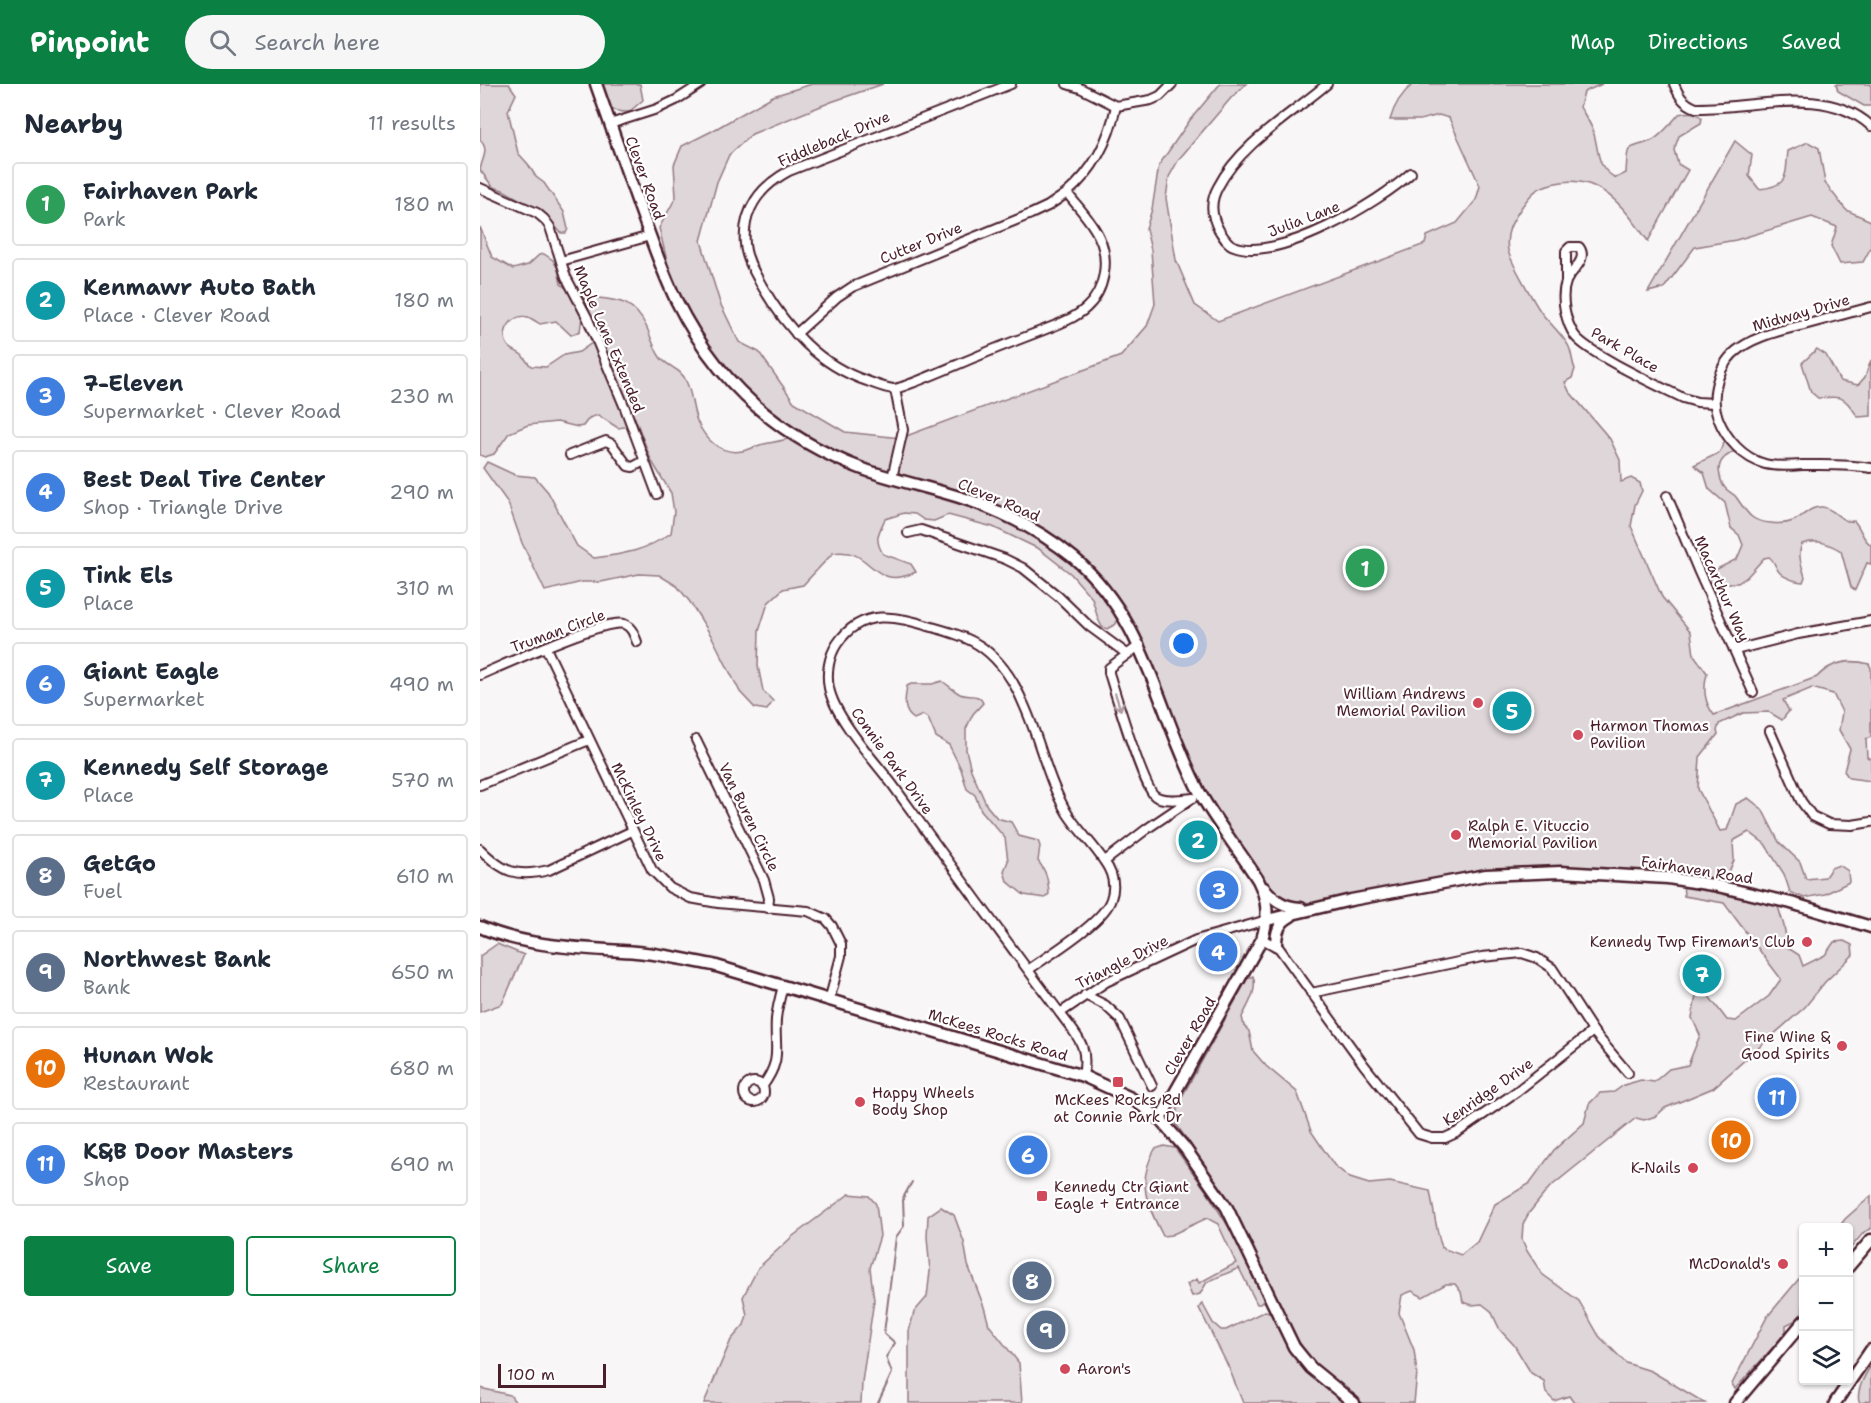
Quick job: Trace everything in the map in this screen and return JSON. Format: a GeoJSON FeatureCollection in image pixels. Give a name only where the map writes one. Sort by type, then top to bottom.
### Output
{"type":"FeatureCollection","features":[{"type":"Feature","properties":{"kind":"street","name":"Clever Road"},"geometry":{"type":"LineString","coordinates":[[596,84],[650,236],[675,298],[701,344],[749,400],[786,430],[811,446],[837,458],[892,478],[973,502],[1034,530],[1074,558],[1095,579],[1114,602],[1140,645],[1197,796],[1258,880],[1266,900],[1267,920],[1262,939],[1160,1119]]}},
{"type":"Feature","properties":{"kind":"street"},"geometry":{"type":"LineString","coordinates":[[610,124],[657,109],[701,84]]}},
{"type":"Feature","properties":{"kind":"street","name":"Fiddleback Drive"},"geometry":{"type":"LineString","coordinates":[[895,389],[853,376],[834,366],[815,353],[796,334],[766,292],[748,259],[745,244],[746,224],[751,208],[761,192],[773,180],[798,167],[1011,84]]}},
{"type":"Feature","properties":{"kind":"street"},"geometry":{"type":"LineString","coordinates":[[1067,84],[1116,106],[1151,100],[1160,96],[1172,84]]}},
{"type":"Feature","properties":{"kind":"street","name":"Julia Lane"},"geometry":{"type":"LineString","coordinates":[[1328,84],[1278,121],[1242,156],[1218,185],[1213,196],[1212,210],[1223,237],[1232,246],[1243,249],[1272,247],[1325,228],[1371,204],[1411,173]]}},
{"type":"Feature","properties":{"kind":"street"},"geometry":{"type":"LineString","coordinates":[[1674,84],[1680,97],[1687,104],[1696,108],[1810,98],[1827,100],[1841,106],[1858,115],[1871,126]]}},
{"type":"Feature","properties":{"kind":"street"},"geometry":{"type":"LineString","coordinates":[[892,478],[903,430],[895,389],[1072,318],[1086,308],[1097,294],[1103,279],[1104,251],[1092,225],[1067,193],[1080,182],[1095,162],[1107,140],[1116,106]]}},
{"type":"Feature","properties":{"kind":"street","name":"Maple Lane Extended"},"geometry":{"type":"LineString","coordinates":[[480,188],[537,213],[550,227],[572,290],[581,303],[625,408],[657,494]]}},
{"type":"Feature","properties":{"kind":"street","name":"Cutter Drive"},"geometry":{"type":"LineString","coordinates":[[796,334],[837,297],[852,287],[1031,214],[1067,193]]}},
{"type":"Feature","properties":{"kind":"street"},"geometry":{"type":"LineString","coordinates":[[561,261],[650,236]]}},
{"type":"Feature","properties":{"kind":"street","name":"Park Place"},"geometry":{"type":"LineString","coordinates":[[1566,282],[1564,300],[1567,320],[1584,345],[1683,398],[1714,403]]}},
{"type":"Feature","properties":{"kind":"street","name":"Midway Drive"},"geometry":{"type":"LineString","coordinates":[[1714,403],[1718,377],[1727,361],[1737,349],[1750,341],[1770,333],[1871,308]]}},
{"type":"Feature","properties":{"kind":"street"},"geometry":{"type":"LineString","coordinates":[[1714,403],[1729,438],[1750,457],[1766,464],[1871,468]]}},
{"type":"Feature","properties":{"kind":"street"},"geometry":{"type":"LineString","coordinates":[[570,456],[606,441],[612,444],[628,466],[633,467],[644,461]]}},
{"type":"Feature","properties":{"kind":"street","name":"Macarthur Way"},"geometry":{"type":"LineString","coordinates":[[1667,496],[1753,692]]}},
{"type":"Feature","properties":{"kind":"street"},"geometry":{"type":"LineString","coordinates":[[908,533],[921,530],[996,556],[1023,568],[1058,596],[1089,626],[1127,654]]}},
{"type":"Feature","properties":{"kind":"street","name":"Connie Park Drive"},"geometry":{"type":"LineString","coordinates":[[1060,1013],[841,716],[834,703],[827,678],[832,654],[844,634],[869,619],[893,616],[954,633],[982,647],[1011,677],[1067,812],[1083,836],[1105,861]]}},
{"type":"Feature","properties":{"kind":"street"},"geometry":{"type":"LineString","coordinates":[[1736,650],[1798,634],[1871,621]]}},
{"type":"Feature","properties":{"kind":"street","name":"Truman Circle"},"geometry":{"type":"LineString","coordinates":[[480,675],[614,623],[631,629],[638,642]]}},
{"type":"Feature","properties":{"kind":"street"},"geometry":{"type":"LineString","coordinates":[[1140,645],[1112,664],[1109,673],[1147,784],[1155,795],[1160,797],[1197,796]]}},
{"type":"Feature","properties":{"kind":"street","name":"McKinley Drive"},"geometry":{"type":"LineString","coordinates":[[546,648],[652,870],[661,881],[680,894],[703,902],[816,914],[832,926],[841,944],[842,956],[829,1001]]}},
{"type":"Feature","properties":{"kind":"street"},"geometry":{"type":"LineString","coordinates":[[1770,731],[1801,801],[1812,816],[1829,824],[1852,825],[1871,822]]}},
{"type":"Feature","properties":{"kind":"street"},"geometry":{"type":"LineString","coordinates":[[480,785],[589,740]]}},
{"type":"Feature","properties":{"kind":"street","name":"Van Buren Circle"},"geometry":{"type":"LineString","coordinates":[[696,740],[764,880],[769,898],[768,908]]}},
{"type":"Feature","properties":{"kind":"street"},"geometry":{"type":"LineString","coordinates":[[1028,970],[1090,925],[1107,909],[1113,890],[1113,880],[1105,861],[1148,828],[1197,796]]}},
{"type":"Feature","properties":{"kind":"street"},"geometry":{"type":"LineString","coordinates":[[480,849],[495,864],[509,872],[535,874],[549,870],[632,831]]}},
{"type":"Feature","properties":{"kind":"street","name":"Fairhaven Road"},"geometry":{"type":"LineString","coordinates":[[1267,920],[1310,909],[1486,875],[1560,872],[1668,878],[1713,885],[1791,903],[1871,927]]}},
{"type":"Feature","properties":{"kind":"street"},"geometry":{"type":"LineString","coordinates":[[1258,880],[1280,904],[1291,908],[1310,909]]}},
{"type":"Feature","properties":{"kind":"street"},"geometry":{"type":"LineString","coordinates":[[1262,939],[1276,945],[1276,935],[1280,926],[1286,919],[1298,912]]}},
{"type":"Feature","properties":{"kind":"street","name":"Triangle Drive"},"geometry":{"type":"LineString","coordinates":[[1060,1013],[1106,982],[1196,940],[1267,920]]}},
{"type":"Feature","properties":{"kind":"street","name":"McKees Rocks Road"},"geometry":{"type":"LineString","coordinates":[[480,927],[503,936],[550,945],[669,955],[713,965],[1083,1076],[1131,1098],[1160,1119],[1207,1177],[1227,1208],[1294,1347],[1311,1368],[1354,1403]]}},
{"type":"Feature","properties":{"kind":"street","name":"Kenridge Drive"},"geometry":{"type":"LineString","coordinates":[[1276,945],[1364,1065],[1419,1134],[1432,1138],[1444,1138],[1458,1132],[1516,1092],[1593,1031]]}},
{"type":"Feature","properties":{"kind":"street"},"geometry":{"type":"LineString","coordinates":[[1311,993],[1482,957],[1522,953],[1537,958],[1552,968],[1593,1031],[1628,1073]]}},
{"type":"Feature","properties":{"kind":"street"},"geometry":{"type":"LineString","coordinates":[[762,1087],[777,1058],[776,1017],[783,986]]}},
{"type":"Feature","properties":{"kind":"street"},"geometry":{"type":"LineString","coordinates":[[1085,995],[1105,1005],[1119,1019],[1152,1086]]}},
{"type":"Feature","properties":{"kind":"street"},"geometry":{"type":"LineString","coordinates":[[1060,1013],[1085,1052],[1083,1076]]}},
{"type":"Feature","properties":{"kind":"street"},"geometry":{"type":"LineString","coordinates":[[1853,1261],[1871,1240]]}},
{"type":"Feature","properties":{"kind":"street"},"geometry":{"type":"LineString","coordinates":[[1735,1403],[1799,1326]]}},
{"type":"Feature","properties":{"kind":"street"},"geometry":{"type":"LineString","coordinates":[[1835,1403],[1871,1350]]}},
{"type":"Feature","properties":{"kind":"shaded area"},"geometry":{"type":"Polygon","coordinates":[[[480,84],[509,84],[516,94],[508,111],[518,153],[536,177],[544,183],[564,212],[568,229],[566,233],[561,233],[544,213],[503,190],[493,187],[480,170],[485,151],[480,140],[480,84]]]}},
{"type":"Feature","properties":{"kind":"shaded area"},"geometry":{"type":"Polygon","coordinates":[[[597,84],[640,84],[643,100],[629,112],[615,110],[604,102],[597,84]]]}},
{"type":"Feature","properties":{"kind":"shaded area"},"geometry":{"type":"Polygon","coordinates":[[[812,84],[883,84],[752,134],[729,155],[717,182],[701,241],[720,303],[739,342],[759,352],[794,402],[845,432],[901,438],[1121,356],[1147,326],[1155,304],[1151,250],[1146,229],[1152,209],[1159,165],[1190,120],[1220,84],[1246,84],[1231,98],[1179,159],[1169,177],[1166,198],[1176,260],[1195,305],[1218,321],[1425,244],[1427,236],[1457,223],[1476,200],[1480,186],[1449,118],[1439,115],[1420,120],[1390,120],[1398,100],[1413,84],[1602,84],[1584,92],[1580,107],[1592,128],[1601,163],[1609,174],[1616,178],[1626,173],[1627,156],[1632,147],[1655,139],[1679,114],[1697,114],[1702,118],[1701,123],[1679,136],[1674,150],[1678,164],[1688,170],[1648,241],[1622,208],[1601,190],[1590,184],[1562,182],[1538,189],[1525,202],[1510,228],[1508,250],[1543,315],[1569,347],[1575,369],[1572,378],[1565,382],[1569,391],[1610,439],[1620,460],[1621,482],[1631,478],[1640,483],[1642,491],[1635,505],[1631,526],[1662,597],[1691,632],[1694,655],[1707,673],[1705,695],[1714,715],[1817,677],[1828,668],[1841,663],[1869,664],[1871,668],[1871,737],[1866,739],[1867,757],[1871,759],[1871,781],[1849,778],[1844,771],[1850,749],[1839,730],[1842,712],[1833,694],[1812,688],[1783,700],[1789,711],[1782,720],[1769,712],[1743,713],[1719,724],[1718,734],[1700,757],[1698,789],[1720,831],[1727,830],[1736,804],[1748,798],[1762,809],[1779,842],[1800,862],[1806,879],[1825,877],[1831,868],[1839,865],[1848,871],[1849,882],[1825,894],[1804,898],[1790,892],[1784,874],[1765,844],[1749,832],[1733,841],[1734,860],[1729,872],[1737,891],[1713,885],[1523,873],[1310,909],[1280,904],[1201,794],[1140,645],[1095,579],[1034,530],[949,494],[812,445],[724,373],[676,298],[659,228],[676,197],[674,165],[682,146],[773,96],[812,84]]]}},
{"type":"Feature","properties":{"kind":"shaded area"},"geometry":{"type":"Polygon","coordinates":[[[1836,84],[1871,84],[1871,106],[1864,106],[1838,91],[1836,84]]]}},
{"type":"Feature","properties":{"kind":"shaded area"},"geometry":{"type":"Polygon","coordinates":[[[1735,141],[1752,155],[1749,176],[1759,189],[1781,183],[1784,179],[1788,151],[1808,142],[1819,148],[1825,183],[1846,210],[1871,221],[1871,247],[1863,262],[1840,264],[1831,246],[1837,227],[1812,217],[1736,240],[1695,247],[1664,288],[1648,292],[1735,141]]]}},
{"type":"Feature","properties":{"kind":"shaded area"},"geometry":{"type":"Polygon","coordinates":[[[480,227],[492,257],[513,269],[528,265],[539,255],[544,254],[553,260],[558,269],[561,284],[568,290],[582,317],[580,331],[571,335],[556,321],[540,324],[528,317],[517,318],[509,324],[505,334],[508,346],[522,355],[531,366],[546,367],[564,355],[579,352],[595,341],[631,426],[618,428],[598,415],[589,418],[583,426],[578,427],[557,422],[528,425],[509,433],[494,454],[485,457],[480,455],[480,227]]]}},
{"type":"Feature","properties":{"kind":"shaded area"},"geometry":{"type":"Polygon","coordinates":[[[586,297],[623,302],[636,311],[642,318],[660,357],[684,377],[700,428],[720,448],[734,452],[742,451],[791,438],[974,504],[1033,532],[1073,559],[1112,603],[1116,624],[1107,629],[1102,627],[1092,598],[1071,574],[1039,549],[993,527],[948,515],[934,521],[924,520],[915,514],[904,513],[885,519],[878,540],[883,554],[911,564],[916,572],[901,577],[889,577],[857,556],[833,553],[803,585],[783,589],[768,603],[759,631],[758,666],[763,691],[773,701],[767,710],[755,708],[740,692],[712,637],[690,602],[677,586],[659,575],[639,574],[601,582],[582,582],[545,591],[522,543],[508,503],[483,468],[487,462],[515,475],[535,477],[548,492],[577,546],[594,558],[634,551],[661,539],[671,533],[674,512],[671,493],[651,460],[635,418],[626,407],[582,302],[586,297]]]}},
{"type":"Feature","properties":{"kind":"shaded area"},"geometry":{"type":"Polygon","coordinates":[[[1817,349],[1826,355],[1840,381],[1858,385],[1865,377],[1871,360],[1871,416],[1858,417],[1846,401],[1833,397],[1818,398],[1811,392],[1802,363],[1817,349]]]}},
{"type":"Feature","properties":{"kind":"shaded area"},"geometry":{"type":"Polygon","coordinates":[[[1725,441],[1733,444],[1738,450],[1726,456],[1719,466],[1722,482],[1746,512],[1758,521],[1777,524],[1790,522],[1814,508],[1822,507],[1831,510],[1845,520],[1854,521],[1871,545],[1871,564],[1867,563],[1855,590],[1851,587],[1841,551],[1818,542],[1802,544],[1800,556],[1805,577],[1803,582],[1782,575],[1769,557],[1764,558],[1747,577],[1738,583],[1709,583],[1707,578],[1709,573],[1737,559],[1743,545],[1739,535],[1731,528],[1725,503],[1709,489],[1704,473],[1694,465],[1719,453],[1725,441]]]}},
{"type":"Feature","properties":{"kind":"shaded area"},"geometry":{"type":"Polygon","coordinates":[[[942,681],[960,694],[976,696],[983,703],[973,714],[966,729],[966,750],[971,770],[987,806],[997,818],[1011,822],[1019,836],[1038,841],[1040,846],[1038,861],[1048,884],[1049,894],[1045,898],[1024,895],[1007,881],[1004,871],[1008,861],[1005,838],[981,810],[975,795],[967,789],[961,769],[949,745],[936,737],[928,718],[923,715],[914,719],[908,712],[905,704],[907,686],[942,681]]]}},
{"type":"Feature","properties":{"kind":"shaded area"},"geometry":{"type":"Polygon","coordinates":[[[1683,882],[1776,900],[1788,948],[1799,955],[1803,966],[1825,955],[1834,942],[1844,941],[1852,945],[1853,955],[1825,982],[1805,1007],[1713,1088],[1665,1108],[1656,1116],[1644,1120],[1636,1118],[1549,1188],[1523,1224],[1522,1239],[1542,1274],[1579,1301],[1599,1336],[1626,1363],[1651,1371],[1705,1403],[1574,1403],[1569,1396],[1554,1401],[1546,1393],[1544,1381],[1531,1373],[1514,1345],[1500,1330],[1491,1311],[1482,1304],[1472,1305],[1463,1302],[1461,1292],[1455,1284],[1446,1284],[1423,1297],[1412,1291],[1402,1295],[1399,1313],[1414,1350],[1417,1373],[1414,1403],[1362,1403],[1309,1358],[1289,1326],[1234,1208],[1176,1124],[1178,1104],[1248,978],[1253,976],[1254,987],[1252,997],[1242,1017],[1244,1026],[1249,1031],[1253,1051],[1266,1066],[1297,1092],[1311,1131],[1334,1165],[1350,1178],[1369,1184],[1390,1182],[1430,1191],[1442,1248],[1461,1255],[1477,1242],[1495,1204],[1529,1184],[1554,1150],[1584,1123],[1589,1104],[1600,1093],[1614,1092],[1624,1085],[1641,1080],[1654,1082],[1669,1069],[1688,1065],[1700,1035],[1692,1018],[1697,990],[1708,995],[1727,1020],[1736,1021],[1769,996],[1781,979],[1724,903],[1684,896],[1683,882]]]}},
{"type":"Feature","properties":{"kind":"shaded area"},"geometry":{"type":"Polygon","coordinates":[[[497,944],[524,955],[502,1004],[480,1012],[480,956],[497,944]]]}},
{"type":"Feature","properties":{"kind":"shaded area"},"geometry":{"type":"Polygon","coordinates":[[[1164,1146],[1175,1148],[1207,1192],[1243,1250],[1263,1297],[1260,1304],[1257,1304],[1239,1268],[1207,1282],[1200,1294],[1192,1296],[1187,1284],[1197,1279],[1199,1283],[1236,1263],[1218,1224],[1207,1218],[1171,1235],[1163,1236],[1148,1204],[1145,1183],[1149,1161],[1155,1149],[1164,1146]]]}},
{"type":"Feature","properties":{"kind":"shaded area"},"geometry":{"type":"Polygon","coordinates":[[[849,1194],[869,1196],[876,1204],[880,1236],[870,1268],[874,1300],[861,1403],[704,1403],[731,1340],[744,1325],[747,1315],[743,1297],[758,1268],[793,1236],[849,1194]]]}},
{"type":"Feature","properties":{"kind":"shaded area"},"geometry":{"type":"Polygon","coordinates":[[[1871,1196],[1871,1229],[1864,1232],[1853,1245],[1853,1223],[1842,1223],[1871,1196]]]}},
{"type":"Feature","properties":{"kind":"shaded area"},"geometry":{"type":"Polygon","coordinates":[[[941,1207],[954,1215],[964,1242],[968,1265],[989,1325],[1019,1363],[1022,1403],[909,1403],[909,1331],[914,1312],[927,1297],[930,1271],[928,1216],[941,1207]]]}},
{"type":"Feature","properties":{"kind":"shaded area"},"geometry":{"type":"Polygon","coordinates":[[[1799,1279],[1799,1317],[1786,1325],[1786,1331],[1778,1342],[1735,1389],[1732,1384],[1767,1317],[1799,1279]]]}},
{"type":"Feature","properties":{"kind":"shaded area"},"geometry":{"type":"Polygon","coordinates":[[[1202,1303],[1213,1323],[1221,1330],[1226,1330],[1265,1311],[1270,1312],[1284,1338],[1349,1403],[1243,1403],[1229,1368],[1199,1308],[1202,1303]]]}},
{"type":"Feature","properties":{"kind":"shaded area"},"geometry":{"type":"Polygon","coordinates":[[[1871,1365],[1871,1400],[1862,1403],[1859,1402],[1858,1397],[1860,1388],[1871,1365]]]}},
{"type":"Feature","properties":{"kind":"shaded area"},"geometry":{"type":"Polygon","coordinates":[[[480,1388],[510,1395],[516,1403],[480,1403],[480,1388]]]}},
{"type":"Feature","properties":{"kind":"waterway"},"geometry":{"type":"LineString","coordinates":[[878,1403],[892,1373],[886,1357],[895,1343],[884,1333],[896,1237],[904,1226],[903,1198],[912,1182]]}},
{"type":"Feature","properties":{"kind":"place","name":"Fairhaven Park"},"geometry":{"type":"Point","coordinates":[1365,568]}},
{"type":"Feature","properties":{"kind":"place","name":"William Andrews Memorial Pavilion"},"geometry":{"type":"Point","coordinates":[1478,703]}},
{"type":"Feature","properties":{"kind":"place","name":"Tink Els"},"geometry":{"type":"Point","coordinates":[1512,711]}},
{"type":"Feature","properties":{"kind":"place","name":"Harmon Thomas Pavilion"},"geometry":{"type":"Point","coordinates":[1578,735]}},
{"type":"Feature","properties":{"kind":"place","name":"Ralph E. Vituccio Memorial Pavilion"},"geometry":{"type":"Point","coordinates":[1456,835]}},
{"type":"Feature","properties":{"kind":"place","name":"Kenmawr Auto Bath"},"geometry":{"type":"Point","coordinates":[1198,840]}},
{"type":"Feature","properties":{"kind":"place","name":"7-Eleven"},"geometry":{"type":"Point","coordinates":[1219,890]}},
{"type":"Feature","properties":{"kind":"place","name":"Kennedy Twp Fireman's Club"},"geometry":{"type":"Point","coordinates":[1807,942]}},
{"type":"Feature","properties":{"kind":"place","name":"Best Deal Tire Center"},"geometry":{"type":"Point","coordinates":[1218,952]}},
{"type":"Feature","properties":{"kind":"place","name":"Kennedy Self Storage"},"geometry":{"type":"Point","coordinates":[1702,974]}},
{"type":"Feature","properties":{"kind":"place","name":"Fine Wine & Good Spirits"},"geometry":{"type":"Point","coordinates":[1842,1046]}},
{"type":"Feature","properties":{"kind":"place","name":"McKees Rocks Rd at Connie Park Dr"},"geometry":{"type":"Point","coordinates":[1118,1082]}},
{"type":"Feature","properties":{"kind":"place","name":"K&B Door Masters"},"geometry":{"type":"Point","coordinates":[1777,1097]}},
{"type":"Feature","properties":{"kind":"place","name":"Happy Wheels Body Shop"},"geometry":{"type":"Point","coordinates":[860,1102]}},
{"type":"Feature","properties":{"kind":"place","name":"Hunan Wok"},"geometry":{"type":"Point","coordinates":[1731,1140]}},
{"type":"Feature","properties":{"kind":"place","name":"Giant Eagle"},"geometry":{"type":"Point","coordinates":[1028,1155]}},
{"type":"Feature","properties":{"kind":"place","name":"K-Nails"},"geometry":{"type":"Point","coordinates":[1693,1168]}},
{"type":"Feature","properties":{"kind":"place","name":"Kennedy Ctr Giant Eagle + Entrance"},"geometry":{"type":"Point","coordinates":[1042,1196]}},
{"type":"Feature","properties":{"kind":"place","name":"McDonald's"},"geometry":{"type":"Point","coordinates":[1783,1264]}},
{"type":"Feature","properties":{"kind":"place","name":"GetGo"},"geometry":{"type":"Point","coordinates":[1032,1281]}},
{"type":"Feature","properties":{"kind":"place","name":"Northwest Bank"},"geometry":{"type":"Point","coordinates":[1046,1330]}},
{"type":"Feature","properties":{"kind":"place","name":"Aaron's"},"geometry":{"type":"Point","coordinates":[1065,1369]}}]}
